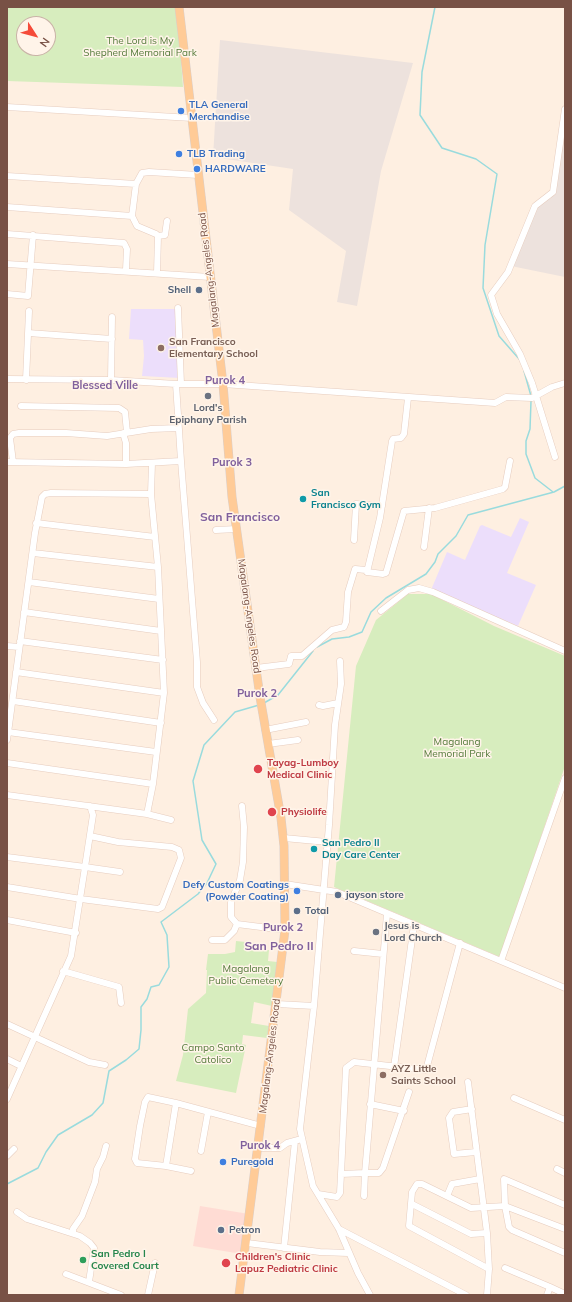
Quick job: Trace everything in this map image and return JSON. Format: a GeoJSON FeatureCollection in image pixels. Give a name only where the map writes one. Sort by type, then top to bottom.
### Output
{"type":"FeatureCollection","features":[{"type":"Feature","properties":{"kind":"main road","name":"Magalang-Angeles Road"},"geometry":{"type":"LineString","coordinates":[[180,7],[223,384],[237,529],[265,730],[284,838],[285,930],[247,1243],[239,1295]]}},
{"type":"Feature","properties":{"kind":"street"},"geometry":{"type":"LineString","coordinates":[[7,107],[192,118]]}},
{"type":"Feature","properties":{"kind":"street"},"geometry":{"type":"LineString","coordinates":[[555,457],[543,414],[535,396],[532,383],[520,354],[497,314],[491,295],[508,272],[535,206],[553,192],[565,109]]}},
{"type":"Feature","properties":{"kind":"street"},"geometry":{"type":"LineString","coordinates":[[167,221],[165,235],[158,236],[137,226],[132,216],[136,184],[142,173],[149,172],[198,175]]}},
{"type":"Feature","properties":{"kind":"street"},"geometry":{"type":"LineString","coordinates":[[7,176],[136,184]]}},
{"type":"Feature","properties":{"kind":"street"},"geometry":{"type":"LineString","coordinates":[[7,207],[132,216]]}},
{"type":"Feature","properties":{"kind":"street"},"geometry":{"type":"LineString","coordinates":[[7,234],[124,243],[127,249],[126,270]]}},
{"type":"Feature","properties":{"kind":"street"},"geometry":{"type":"LineString","coordinates":[[7,294],[28,296],[33,235]]}},
{"type":"Feature","properties":{"kind":"street"},"geometry":{"type":"LineString","coordinates":[[157,273],[158,236]]}},
{"type":"Feature","properties":{"kind":"street"},"geometry":{"type":"LineString","coordinates":[[7,264],[126,270],[210,277]]}},
{"type":"Feature","properties":{"kind":"street"},"geometry":{"type":"LineString","coordinates":[[178,308],[178,428],[197,662],[197,687],[203,703],[214,720]]}},
{"type":"Feature","properties":{"kind":"street"},"geometry":{"type":"LineString","coordinates":[[26,380],[29,311]]}},
{"type":"Feature","properties":{"kind":"street"},"geometry":{"type":"LineString","coordinates":[[111,380],[112,317]]}},
{"type":"Feature","properties":{"kind":"street"},"geometry":{"type":"LineString","coordinates":[[28,333],[112,339]]}},
{"type":"Feature","properties":{"kind":"street"},"geometry":{"type":"LineString","coordinates":[[7,379],[111,380],[179,384],[223,384],[495,403],[506,397],[528,399],[552,387],[565,383]]}},
{"type":"Feature","properties":{"kind":"street"},"geometry":{"type":"LineString","coordinates":[[366,570],[382,506],[392,440],[400,439],[404,434],[408,398]]}},
{"type":"Feature","properties":{"kind":"street"},"geometry":{"type":"LineString","coordinates":[[21,406],[119,408],[125,412],[126,464]]}},
{"type":"Feature","properties":{"kind":"street"},"geometry":{"type":"LineString","coordinates":[[178,428],[107,436],[25,432],[13,434],[10,441],[10,462],[126,464],[181,461]]}},
{"type":"Feature","properties":{"kind":"street"},"geometry":{"type":"LineString","coordinates":[[256,668],[289,664],[290,656],[302,656],[332,630],[344,627],[346,622],[348,592],[355,569],[366,570],[367,572],[386,573],[402,512],[429,508],[503,489],[505,487],[510,461]]}},
{"type":"Feature","properties":{"kind":"street"},"geometry":{"type":"LineString","coordinates":[[147,814],[153,784],[164,692],[158,567],[151,494],[152,463]]}},
{"type":"Feature","properties":{"kind":"street"},"geometry":{"type":"LineString","coordinates":[[7,740],[40,502],[45,494],[51,492],[151,494]]}},
{"type":"Feature","properties":{"kind":"street"},"geometry":{"type":"LineString","coordinates":[[354,540],[356,504],[382,506]]}},
{"type":"Feature","properties":{"kind":"street"},"geometry":{"type":"LineString","coordinates":[[424,547],[429,508]]}},
{"type":"Feature","properties":{"kind":"street"},"geometry":{"type":"LineString","coordinates":[[36,523],[155,537]]}},
{"type":"Feature","properties":{"kind":"street"},"geometry":{"type":"LineString","coordinates":[[216,530],[237,529]]}},
{"type":"Feature","properties":{"kind":"street"},"geometry":{"type":"LineString","coordinates":[[32,553],[158,567]]}},
{"type":"Feature","properties":{"kind":"street"},"geometry":{"type":"LineString","coordinates":[[29,582],[159,599]]}},
{"type":"Feature","properties":{"kind":"street"},"geometry":{"type":"LineString","coordinates":[[381,611],[408,590],[419,588],[433,592],[565,651]]}},
{"type":"Feature","properties":{"kind":"street"},"geometry":{"type":"LineString","coordinates":[[24,612],[161,631]]}},
{"type":"Feature","properties":{"kind":"street"},"geometry":{"type":"LineString","coordinates":[[7,646],[20,644],[163,660]]}},
{"type":"Feature","properties":{"kind":"street"},"geometry":{"type":"LineString","coordinates":[[284,1248],[300,1129],[314,1006],[340,684],[340,661]]}},
{"type":"Feature","properties":{"kind":"street"},"geometry":{"type":"LineString","coordinates":[[16,672],[164,692]]}},
{"type":"Feature","properties":{"kind":"street"},"geometry":{"type":"LineString","coordinates":[[13,701],[161,723]]}},
{"type":"Feature","properties":{"kind":"street"},"geometry":{"type":"LineString","coordinates":[[319,705],[323,706],[338,702]]}},
{"type":"Feature","properties":{"kind":"street"},"geometry":{"type":"LineString","coordinates":[[265,730],[306,722]]}},
{"type":"Feature","properties":{"kind":"street"},"geometry":{"type":"LineString","coordinates":[[8,732],[156,752]]}},
{"type":"Feature","properties":{"kind":"street"},"geometry":{"type":"LineString","coordinates":[[268,744],[298,740]]}},
{"type":"Feature","properties":{"kind":"street"},"geometry":{"type":"LineString","coordinates":[[7,763],[153,784]]}},
{"type":"Feature","properties":{"kind":"street"},"geometry":{"type":"LineString","coordinates":[[501,961],[565,778]]}},
{"type":"Feature","properties":{"kind":"street"},"geometry":{"type":"LineString","coordinates":[[7,795],[147,814],[171,820]]}},
{"type":"Feature","properties":{"kind":"street"},"geometry":{"type":"LineString","coordinates":[[7,1099],[71,956],[76,933],[93,815],[90,806]]}},
{"type":"Feature","properties":{"kind":"street"},"geometry":{"type":"LineString","coordinates":[[242,806],[244,827],[243,862],[240,880],[230,907],[231,917],[237,924],[285,930]]}},
{"type":"Feature","properties":{"kind":"street"},"geometry":{"type":"LineString","coordinates":[[7,887],[81,899],[161,908],[166,902],[181,858],[180,852],[172,847],[118,842],[90,836]]}},
{"type":"Feature","properties":{"kind":"street"},"geometry":{"type":"LineString","coordinates":[[284,838],[327,842]]}},
{"type":"Feature","properties":{"kind":"street"},"geometry":{"type":"LineString","coordinates":[[7,857],[120,872]]}},
{"type":"Feature","properties":{"kind":"street"},"geometry":{"type":"LineString","coordinates":[[285,884],[323,889],[346,896],[565,988]]}},
{"type":"Feature","properties":{"kind":"street"},"geometry":{"type":"LineString","coordinates":[[364,1196],[373,1064],[387,914]]}},
{"type":"Feature","properties":{"kind":"street"},"geometry":{"type":"LineString","coordinates":[[7,920],[76,933]]}},
{"type":"Feature","properties":{"kind":"street"},"geometry":{"type":"LineString","coordinates":[[212,940],[225,940],[234,931],[237,924]]}},
{"type":"Feature","properties":{"kind":"street"},"geometry":{"type":"LineString","coordinates":[[394,1067],[414,925]]}},
{"type":"Feature","properties":{"kind":"street"},"geometry":{"type":"LineString","coordinates":[[318,1194],[338,1197],[341,1174],[346,1068],[354,1062],[424,1071],[428,1068],[460,944]]}},
{"type":"Feature","properties":{"kind":"street"},"geometry":{"type":"LineString","coordinates":[[354,951],[384,954]]}},
{"type":"Feature","properties":{"kind":"street"},"geometry":{"type":"LineString","coordinates":[[64,971],[119,987],[121,1003]]}},
{"type":"Feature","properties":{"kind":"street"},"geometry":{"type":"LineString","coordinates":[[276,1004],[314,1006]]}},
{"type":"Feature","properties":{"kind":"street"},"geometry":{"type":"LineString","coordinates":[[7,1024],[89,1062],[105,1065]]}},
{"type":"Feature","properties":{"kind":"street"},"geometry":{"type":"LineString","coordinates":[[7,1059],[21,1066]]}},
{"type":"Feature","properties":{"kind":"street"},"geometry":{"type":"LineString","coordinates":[[468,1082],[487,1233],[489,1269],[487,1295]]}},
{"type":"Feature","properties":{"kind":"street"},"geometry":{"type":"LineString","coordinates":[[341,1174],[379,1173],[384,1168],[409,1092]]}},
{"type":"Feature","properties":{"kind":"street"},"geometry":{"type":"LineString","coordinates":[[191,1171],[166,1166],[140,1164],[136,1161],[146,1099],[151,1097],[261,1126]]}},
{"type":"Feature","properties":{"kind":"street"},"geometry":{"type":"LineString","coordinates":[[514,1098],[565,1120]]}},
{"type":"Feature","properties":{"kind":"street"},"geometry":{"type":"LineString","coordinates":[[166,1166],[176,1103]]}},
{"type":"Feature","properties":{"kind":"street"},"geometry":{"type":"LineString","coordinates":[[370,1104],[404,1111]]}},
{"type":"Feature","properties":{"kind":"street"},"geometry":{"type":"LineString","coordinates":[[472,1108],[453,1112],[449,1118],[454,1154],[476,1152]]}},
{"type":"Feature","properties":{"kind":"street"},"geometry":{"type":"LineString","coordinates":[[201,1151],[208,1112]]}},
{"type":"Feature","properties":{"kind":"street"},"geometry":{"type":"LineString","coordinates":[[258,1148],[280,1148],[287,1143],[298,1140]]}},
{"type":"Feature","properties":{"kind":"street"},"geometry":{"type":"LineString","coordinates":[[298,1140],[306,1151],[311,1179],[318,1194],[339,1229],[348,1253],[370,1295]]}},
{"type":"Feature","properties":{"kind":"street"},"geometry":{"type":"LineString","coordinates":[[73,1233],[73,1229],[82,1216],[95,1182],[97,1169],[103,1158],[106,1146]]}},
{"type":"Feature","properties":{"kind":"street"},"geometry":{"type":"LineString","coordinates":[[7,1156],[14,1149]]}},
{"type":"Feature","properties":{"kind":"street"},"geometry":{"type":"LineString","coordinates":[[557,1169],[565,1173]]}},
{"type":"Feature","properties":{"kind":"street"},"geometry":{"type":"LineString","coordinates":[[565,1205],[504,1179],[509,1227],[512,1230],[565,1253]]}},
{"type":"Feature","properties":{"kind":"street"},"geometry":{"type":"LineString","coordinates":[[447,1196],[452,1184],[480,1180]]}},
{"type":"Feature","properties":{"kind":"street"},"geometry":{"type":"LineString","coordinates":[[489,1269],[411,1228],[408,1225],[412,1204],[412,1192],[419,1183],[471,1208],[506,1206],[565,1229]]}},
{"type":"Feature","properties":{"kind":"street"},"geometry":{"type":"LineString","coordinates":[[412,1204],[471,1234],[487,1233]]}},
{"type":"Feature","properties":{"kind":"street"},"geometry":{"type":"LineString","coordinates":[[17,1212],[27,1219],[73,1233],[85,1239],[94,1248],[89,1282]]}},
{"type":"Feature","properties":{"kind":"street"},"geometry":{"type":"LineString","coordinates":[[339,1229],[466,1295]]}},
{"type":"Feature","properties":{"kind":"street"},"geometry":{"type":"LineString","coordinates":[[247,1243],[284,1248],[348,1253]]}},
{"type":"Feature","properties":{"kind":"street"},"geometry":{"type":"LineString","coordinates":[[148,1295],[155,1262]]}},
{"type":"Feature","properties":{"kind":"street"},"geometry":{"type":"LineString","coordinates":[[505,1268],[565,1294]]}},
{"type":"Feature","properties":{"kind":"street"},"geometry":{"type":"LineString","coordinates":[[66,1274],[121,1295]]}},
{"type":"Feature","properties":{"kind":"street"},"geometry":{"type":"LineString","coordinates":[[547,1295],[550,1287]]}},
{"type":"Feature","properties":{"kind":"shaded area"},"geometry":{"type":"Polygon","coordinates":[[[220,40],[413,63],[381,171],[357,306],[337,302],[346,251],[289,210],[293,169],[213,157],[220,40]]]}},
{"type":"Feature","properties":{"kind":"shaded area"},"geometry":{"type":"Polygon","coordinates":[[[565,124],[565,277],[511,266],[535,205],[551,198],[565,124]]]}},
{"type":"Feature","properties":{"kind":"shaded area","name":"San Francisco Elementary School"},"geometry":{"type":"Polygon","coordinates":[[[131,309],[178,309],[180,378],[142,376],[144,356],[143,340],[129,339],[131,309]]]}},
{"type":"Feature","properties":{"kind":"shaded area"},"geometry":{"type":"Polygon","coordinates":[[[520,518],[529,522],[507,573],[536,585],[518,626],[431,590],[447,552],[465,560],[480,526],[482,525],[511,537],[520,518]]]}},
{"type":"Feature","properties":{"kind":"shaded area","name":"Petron"},"geometry":{"type":"Polygon","coordinates":[[[200,1206],[249,1214],[242,1254],[193,1246],[200,1206]]]}},
{"type":"Feature","properties":{"kind":"green space","name":"The Lord is My Shepherd Memorial Park"},"geometry":{"type":"Polygon","coordinates":[[[7,7],[177,7],[183,87],[7,81],[7,7]]]}},
{"type":"Feature","properties":{"kind":"green space","name":"Magalang Memorial Park"},"geometry":{"type":"Polygon","coordinates":[[[408,594],[431,594],[494,626],[565,656],[565,766],[500,957],[334,887],[356,666],[376,620],[408,594]]]}},
{"type":"Feature","properties":{"kind":"green space","name":"Campo Santo Catolico"},"geometry":{"type":"Polygon","coordinates":[[[236,941],[265,944],[265,950],[269,950],[268,961],[277,962],[272,1006],[254,1002],[251,1023],[269,1026],[267,1038],[243,1035],[242,1044],[246,1045],[236,1093],[176,1081],[183,1055],[188,1009],[206,993],[208,954],[225,954],[235,952],[236,941]]]}},
{"type":"Feature","properties":{"kind":"waterway"},"geometry":{"type":"LineString","coordinates":[[435,7],[422,72],[420,115],[442,148],[476,159],[497,174],[485,245],[483,288],[499,336],[520,360]]}},
{"type":"Feature","properties":{"kind":"waterway"},"geometry":{"type":"LineString","coordinates":[[524,371],[531,396]]}},
{"type":"Feature","properties":{"kind":"waterway"},"geometry":{"type":"LineString","coordinates":[[531,401],[530,429],[526,441],[526,454],[535,478],[553,492]]}},
{"type":"Feature","properties":{"kind":"waterway"},"geometry":{"type":"LineString","coordinates":[[317,647],[332,639],[349,637],[362,632],[371,612],[386,598],[426,574],[435,562],[438,554],[456,536],[468,515],[554,492],[565,486]]}},
{"type":"Feature","properties":{"kind":"waterway"},"geometry":{"type":"LineString","coordinates":[[264,703],[278,695],[313,651]]}},
{"type":"Feature","properties":{"kind":"waterway"},"geometry":{"type":"LineString","coordinates":[[7,1184],[38,1168],[46,1152],[58,1135],[92,1115],[103,1103],[109,1071],[139,1049],[141,1007],[147,999],[151,987],[159,985],[169,967],[167,935],[161,922],[198,894],[207,883],[216,864],[202,840],[193,781],[204,745],[235,712],[259,705]]}},
{"type":"Feature","properties":{"kind":"place","name":"TLA General Merchandise"},"geometry":{"type":"Point","coordinates":[181,111]}},
{"type":"Feature","properties":{"kind":"place","name":"TLB Trading"},"geometry":{"type":"Point","coordinates":[179,154]}},
{"type":"Feature","properties":{"kind":"place","name":"HARDWARE"},"geometry":{"type":"Point","coordinates":[197,169]}},
{"type":"Feature","properties":{"kind":"place","name":"Shell"},"geometry":{"type":"Point","coordinates":[199,290]}},
{"type":"Feature","properties":{"kind":"place","name":"San Francisco Elementary School"},"geometry":{"type":"Point","coordinates":[161,348]}},
{"type":"Feature","properties":{"kind":"place","name":"Lord's Epiphany Parish"},"geometry":{"type":"Point","coordinates":[208,396]}},
{"type":"Feature","properties":{"kind":"place","name":"San Francisco Gym"},"geometry":{"type":"Point","coordinates":[303,499]}},
{"type":"Feature","properties":{"kind":"place","name":"Tayag-Lumboy Medical Clinic"},"geometry":{"type":"Point","coordinates":[258,769]}},
{"type":"Feature","properties":{"kind":"place","name":"Physiolife"},"geometry":{"type":"Point","coordinates":[272,812]}},
{"type":"Feature","properties":{"kind":"place","name":"San Pedro II Day Care Center"},"geometry":{"type":"Point","coordinates":[314,849]}},
{"type":"Feature","properties":{"kind":"place","name":"Defy Custom Coatings (Powder Coating)"},"geometry":{"type":"Point","coordinates":[297,891]}},
{"type":"Feature","properties":{"kind":"place","name":"jayson store"},"geometry":{"type":"Point","coordinates":[338,895]}},
{"type":"Feature","properties":{"kind":"place","name":"Total"},"geometry":{"type":"Point","coordinates":[297,911]}},
{"type":"Feature","properties":{"kind":"place","name":"Jesus is Lord Church"},"geometry":{"type":"Point","coordinates":[376,932]}},
{"type":"Feature","properties":{"kind":"place","name":"AYZ Little Saints School"},"geometry":{"type":"Point","coordinates":[383,1075]}},
{"type":"Feature","properties":{"kind":"place","name":"Puregold"},"geometry":{"type":"Point","coordinates":[223,1162]}},
{"type":"Feature","properties":{"kind":"place","name":"Petron"},"geometry":{"type":"Point","coordinates":[221,1230]}},
{"type":"Feature","properties":{"kind":"place","name":"San Pedro I Covered Court"},"geometry":{"type":"Point","coordinates":[83,1260]}},
{"type":"Feature","properties":{"kind":"place","name":"Children's Clinic Lapuz Pediatric Clinic"},"geometry":{"type":"Point","coordinates":[226,1263]}},
{"type":"Feature","properties":{"kind":"district","name":"Purok 4"},"geometry":{"type":"Point","coordinates":[225,381]}},
{"type":"Feature","properties":{"kind":"district","name":"Blessed Ville"},"geometry":{"type":"Point","coordinates":[105,386]}},
{"type":"Feature","properties":{"kind":"district","name":"Purok 3"},"geometry":{"type":"Point","coordinates":[232,463]}},
{"type":"Feature","properties":{"kind":"district","name":"San Francisco"},"geometry":{"type":"Point","coordinates":[240,517]}},
{"type":"Feature","properties":{"kind":"district","name":"Purok 2"},"geometry":{"type":"Point","coordinates":[257,694]}},
{"type":"Feature","properties":{"kind":"district","name":"Purok 2"},"geometry":{"type":"Point","coordinates":[283,928]}},
{"type":"Feature","properties":{"kind":"district","name":"San Pedro II"},"geometry":{"type":"Point","coordinates":[279,946]}},
{"type":"Feature","properties":{"kind":"district","name":"Purok 4"},"geometry":{"type":"Point","coordinates":[260,1146]}},
{"type":"Feature","properties":{"kind":"park label","name":"Magalang Public Cemetery"},"geometry":{"type":"Point","coordinates":[246,974]}}]}
